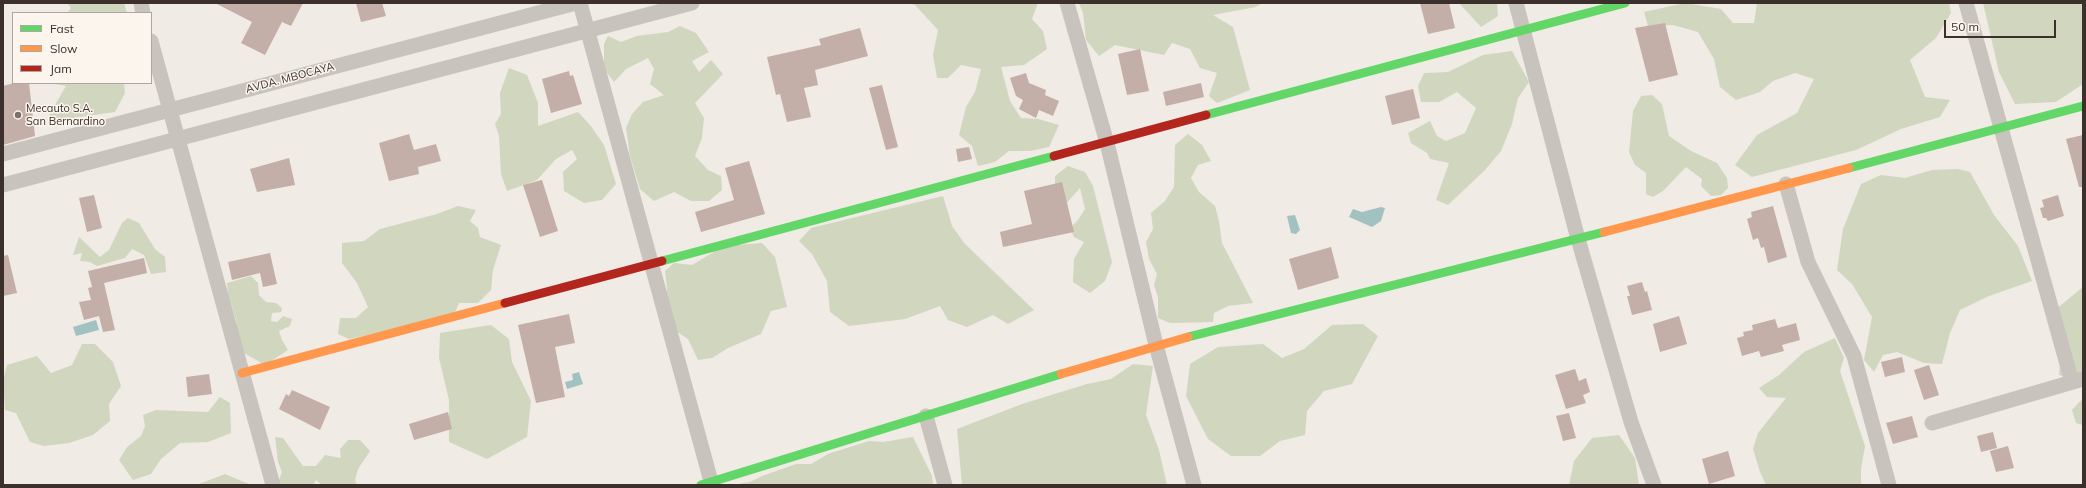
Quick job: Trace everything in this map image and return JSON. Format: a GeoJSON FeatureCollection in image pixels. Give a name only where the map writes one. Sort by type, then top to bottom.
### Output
{"type":"FeatureCollection","features":[{"type":"Feature","properties":{"kind":"street","name":"AVDA. MBOCAYA"},"geometry":{"type":"LineString","coordinates":[[3,154],[576,3]]}},
{"type":"Feature","properties":{"kind":"street"},"geometry":{"type":"LineString","coordinates":[[580,3],[651,265],[708,484],[1156,345],[1578,239],[2083,106]]}},
{"type":"Feature","properties":{"kind":"street"},"geometry":{"type":"LineString","coordinates":[[3,185],[692,3]]}},
{"type":"Feature","properties":{"kind":"street"},"geometry":{"type":"LineString","coordinates":[[1068,3],[1107,143],[1156,345],[1194,485]]}},
{"type":"Feature","properties":{"kind":"street"},"geometry":{"type":"LineString","coordinates":[[1516,3],[1578,239],[1631,422],[1654,485]]}},
{"type":"Feature","properties":{"kind":"street"},"geometry":{"type":"LineString","coordinates":[[242,374],[1625,3]]}},
{"type":"Feature","properties":{"kind":"street"},"geometry":{"type":"LineString","coordinates":[[1932,423],[2078,380],[2000,127],[1966,3]]}},
{"type":"Feature","properties":{"kind":"street"},"geometry":{"type":"LineString","coordinates":[[152,45],[273,485]]}},
{"type":"Feature","properties":{"kind":"street"},"geometry":{"type":"LineString","coordinates":[[1786,184],[1808,262],[1854,356],[1889,485]]}},
{"type":"Feature","properties":{"kind":"street"},"geometry":{"type":"LineString","coordinates":[[926,416],[945,485]]}},
{"type":"Feature","properties":{"kind":"green space"},"geometry":{"type":"Polygon","coordinates":[[[67,3],[124,3],[127,12],[68,12],[71,8],[67,3]]]}},
{"type":"Feature","properties":{"kind":"green space"},"geometry":{"type":"Polygon","coordinates":[[[908,3],[1038,3],[1032,19],[1043,31],[1047,49],[1024,65],[1001,67],[1010,101],[1021,118],[1038,119],[1059,125],[1049,147],[1030,151],[1009,151],[995,162],[978,166],[972,146],[959,135],[966,107],[975,92],[981,69],[961,65],[948,78],[937,78],[933,55],[938,30],[915,5],[908,3]]]}},
{"type":"Feature","properties":{"kind":"green space"},"geometry":{"type":"Polygon","coordinates":[[[1079,3],[1262,3],[1256,7],[1213,15],[1233,27],[1250,90],[1217,103],[1209,96],[1217,73],[1200,68],[1190,49],[1172,43],[1164,55],[1115,45],[1099,56],[1086,40],[1083,13],[1079,3]]]}},
{"type":"Feature","properties":{"kind":"green space"},"geometry":{"type":"Polygon","coordinates":[[[1459,3],[1497,3],[1498,16],[1481,27],[1459,3]]]}},
{"type":"Feature","properties":{"kind":"green space"},"geometry":{"type":"Polygon","coordinates":[[[1685,3],[1721,9],[1733,23],[1754,23],[1757,3],[1949,3],[1951,13],[1936,38],[1910,60],[1925,97],[1950,100],[1940,117],[1901,129],[1856,150],[1752,177],[1735,165],[1757,135],[1797,113],[1814,79],[1795,73],[1773,81],[1760,92],[1736,100],[1720,87],[1714,59],[1698,32],[1673,25],[1648,26],[1644,12],[1685,3]]]}},
{"type":"Feature","properties":{"kind":"green space"},"geometry":{"type":"Polygon","coordinates":[[[1983,3],[2083,3],[2083,84],[2056,102],[2015,104],[1999,72],[1983,3]]]}},
{"type":"Feature","properties":{"kind":"green space"},"geometry":{"type":"Polygon","coordinates":[[[680,26],[696,33],[709,52],[692,61],[699,72],[711,60],[723,74],[695,103],[704,118],[702,138],[695,156],[708,170],[721,176],[722,190],[709,201],[691,201],[674,192],[654,201],[640,189],[630,156],[626,128],[632,114],[643,102],[664,95],[650,84],[654,69],[648,58],[626,69],[614,82],[604,69],[604,44],[608,36],[621,42],[637,36],[668,32],[680,26]]]}},
{"type":"Feature","properties":{"kind":"green space"},"geometry":{"type":"Polygon","coordinates":[[[1512,51],[1529,82],[1518,98],[1512,124],[1501,151],[1485,170],[1448,205],[1436,200],[1449,163],[1430,159],[1427,153],[1411,143],[1408,133],[1430,121],[1437,136],[1446,141],[1465,133],[1476,108],[1457,92],[1439,102],[1421,102],[1418,86],[1424,73],[1448,72],[1483,55],[1512,51]]]}},
{"type":"Feature","properties":{"kind":"green space"},"geometry":{"type":"Polygon","coordinates":[[[509,68],[527,75],[538,103],[538,126],[578,112],[591,126],[604,145],[616,184],[602,200],[584,203],[564,191],[563,172],[577,159],[572,150],[556,159],[537,180],[507,191],[501,174],[499,136],[495,124],[501,114],[500,93],[509,68]]]}},
{"type":"Feature","properties":{"kind":"green space"},"geometry":{"type":"Polygon","coordinates":[[[55,84],[124,84],[125,93],[115,112],[58,120],[49,115],[66,86],[55,84]]]}},
{"type":"Feature","properties":{"kind":"green space"},"geometry":{"type":"Polygon","coordinates":[[[1652,95],[1662,104],[1669,136],[1691,151],[1717,163],[1727,178],[1728,188],[1721,195],[1711,196],[1701,186],[1702,179],[1686,167],[1663,191],[1653,197],[1646,194],[1646,173],[1635,165],[1629,152],[1633,111],[1641,96],[1652,95]]]}},
{"type":"Feature","properties":{"kind":"green space"},"geometry":{"type":"Polygon","coordinates":[[[1188,134],[1202,145],[1211,161],[1198,165],[1191,178],[1199,192],[1215,206],[1222,243],[1253,303],[1228,306],[1214,313],[1213,322],[1170,323],[1158,318],[1158,297],[1154,285],[1157,274],[1149,259],[1146,242],[1153,229],[1151,213],[1165,201],[1174,187],[1175,145],[1188,134]]]}},
{"type":"Feature","properties":{"kind":"green space"},"geometry":{"type":"Polygon","coordinates":[[[1068,166],[1085,172],[1093,186],[1112,262],[1105,281],[1090,293],[1073,282],[1074,259],[1084,242],[1074,237],[1070,228],[1078,220],[1085,209],[1080,188],[1064,206],[1055,190],[1055,176],[1068,166]]]}},
{"type":"Feature","properties":{"kind":"green space"},"geometry":{"type":"Polygon","coordinates":[[[1958,169],[1970,172],[1994,215],[2018,246],[2032,281],[1989,296],[1960,310],[1950,333],[1942,364],[1924,363],[1897,352],[1883,355],[1874,372],[1864,360],[1872,317],[1852,284],[1837,270],[1843,229],[1861,184],[1881,175],[1905,178],[1932,170],[1958,169]]]}},
{"type":"Feature","properties":{"kind":"green space"},"geometry":{"type":"Polygon","coordinates":[[[943,196],[952,226],[965,244],[1034,310],[1008,324],[993,315],[967,327],[948,320],[940,306],[905,319],[849,326],[830,312],[827,281],[812,254],[799,241],[811,228],[943,196]]]}},
{"type":"Feature","properties":{"kind":"green space"},"geometry":{"type":"Polygon","coordinates":[[[458,206],[476,210],[470,221],[478,228],[480,237],[501,245],[493,270],[491,290],[478,303],[459,303],[453,317],[349,339],[338,334],[340,318],[356,318],[368,307],[357,283],[342,263],[342,243],[364,241],[380,229],[437,214],[458,206]]]}},
{"type":"Feature","properties":{"kind":"green space"},"geometry":{"type":"Polygon","coordinates":[[[128,218],[139,223],[155,249],[165,257],[166,272],[151,274],[144,255],[132,249],[125,258],[97,266],[90,262],[80,261],[82,253],[73,255],[79,237],[100,257],[109,250],[122,223],[128,218]]]}},
{"type":"Feature","properties":{"kind":"green space"},"geometry":{"type":"Polygon","coordinates":[[[762,243],[775,257],[787,307],[771,311],[761,334],[728,348],[712,358],[698,360],[688,339],[668,326],[665,271],[674,263],[692,265],[724,246],[762,243]]]}},
{"type":"Feature","properties":{"kind":"green space"},"geometry":{"type":"Polygon","coordinates":[[[251,276],[258,283],[259,295],[266,302],[276,303],[282,308],[281,312],[272,313],[271,321],[277,322],[283,316],[292,319],[290,326],[279,331],[288,350],[265,365],[244,353],[238,336],[236,320],[228,294],[227,283],[251,276]]]}},
{"type":"Feature","properties":{"kind":"green space"},"geometry":{"type":"Polygon","coordinates":[[[2083,287],[2082,380],[2059,375],[2062,340],[2056,309],[2083,287]]]}},
{"type":"Feature","properties":{"kind":"green space"},"geometry":{"type":"Polygon","coordinates":[[[1363,324],[1378,336],[1352,384],[1324,391],[1307,411],[1305,435],[1280,441],[1260,456],[1231,456],[1208,439],[1186,396],[1190,364],[1218,347],[1263,344],[1282,358],[1304,349],[1332,325],[1363,324]]]}},
{"type":"Feature","properties":{"kind":"green space"},"geometry":{"type":"Polygon","coordinates":[[[491,325],[509,339],[512,362],[531,401],[527,437],[487,459],[449,442],[449,400],[439,358],[440,333],[491,325]]]}},
{"type":"Feature","properties":{"kind":"green space"},"geometry":{"type":"Polygon","coordinates":[[[1835,338],[1844,358],[1840,371],[1865,446],[1861,469],[1861,485],[1766,485],[1760,472],[1753,449],[1758,433],[1786,398],[1767,397],[1759,388],[1779,375],[1804,352],[1835,338]]]}},
{"type":"Feature","properties":{"kind":"green space"},"geometry":{"type":"Polygon","coordinates":[[[82,344],[95,344],[113,362],[121,386],[109,404],[110,421],[93,435],[69,443],[44,446],[30,442],[16,413],[5,410],[3,381],[7,365],[37,356],[51,373],[72,365],[82,344]]]}},
{"type":"Feature","properties":{"kind":"green space"},"geometry":{"type":"Polygon","coordinates":[[[1133,364],[1153,366],[1146,415],[1159,450],[1167,485],[962,485],[957,429],[1022,404],[1087,384],[1111,379],[1133,364]]]}},
{"type":"Feature","properties":{"kind":"green space"},"geometry":{"type":"Polygon","coordinates":[[[220,397],[230,403],[231,433],[208,442],[180,443],[161,459],[151,474],[133,480],[119,460],[127,447],[141,436],[145,426],[143,415],[156,410],[208,412],[220,397]]]}},
{"type":"Feature","properties":{"kind":"green space"},"geometry":{"type":"Polygon","coordinates":[[[2083,398],[2083,425],[2076,423],[2072,410],[2083,398]]]}},
{"type":"Feature","properties":{"kind":"green space"},"geometry":{"type":"Polygon","coordinates":[[[1619,435],[1635,458],[1639,485],[1569,485],[1574,461],[1592,438],[1619,435]]]}},
{"type":"Feature","properties":{"kind":"green space"},"geometry":{"type":"Polygon","coordinates":[[[275,437],[283,438],[303,466],[316,466],[325,455],[341,458],[340,449],[348,440],[360,440],[370,451],[358,469],[355,480],[357,485],[322,485],[316,480],[313,485],[277,485],[282,472],[278,462],[275,437]]]}},
{"type":"Feature","properties":{"kind":"green space"},"geometry":{"type":"Polygon","coordinates":[[[913,437],[932,476],[933,485],[733,485],[750,482],[762,476],[796,464],[811,464],[828,454],[869,441],[883,442],[913,437]]]}},
{"type":"Feature","properties":{"kind":"green space"},"geometry":{"type":"Polygon","coordinates":[[[225,474],[251,485],[172,485],[199,484],[225,474]]]}},
{"type":"Feature","properties":{"kind":"water"},"geometry":{"type":"Polygon","coordinates":[[[1381,207],[1385,208],[1381,221],[1372,227],[1349,217],[1353,209],[1362,212],[1381,207]]]}},
{"type":"Feature","properties":{"kind":"water"},"geometry":{"type":"Polygon","coordinates":[[[1295,215],[1300,230],[1296,234],[1291,233],[1287,216],[1295,215]]]}},
{"type":"Feature","properties":{"kind":"water"},"geometry":{"type":"Polygon","coordinates":[[[96,320],[99,330],[76,336],[73,327],[96,320]]]}},
{"type":"Feature","properties":{"kind":"water"},"geometry":{"type":"Polygon","coordinates":[[[579,372],[583,384],[567,389],[565,382],[573,380],[572,374],[579,372]]]}},
{"type":"Feature","properties":{"kind":"building"},"geometry":{"type":"Polygon","coordinates":[[[215,3],[303,3],[291,26],[282,22],[265,55],[241,43],[252,22],[215,3]]]}},
{"type":"Feature","properties":{"kind":"building"},"geometry":{"type":"Polygon","coordinates":[[[356,3],[382,3],[386,16],[361,22],[356,3]]]}},
{"type":"Feature","properties":{"kind":"building"},"geometry":{"type":"Polygon","coordinates":[[[1420,3],[1449,3],[1455,28],[1428,34],[1420,3]]]}},
{"type":"Feature","properties":{"kind":"building"},"geometry":{"type":"Polygon","coordinates":[[[1665,23],[1678,75],[1649,82],[1635,28],[1665,23]]]}},
{"type":"Feature","properties":{"kind":"building"},"geometry":{"type":"Polygon","coordinates":[[[860,28],[868,56],[815,70],[818,85],[804,88],[811,117],[787,122],[780,94],[776,95],[767,57],[821,45],[819,39],[860,28]]]}},
{"type":"Feature","properties":{"kind":"building"},"geometry":{"type":"Polygon","coordinates":[[[1140,49],[1149,91],[1127,95],[1118,54],[1140,49]]]}},
{"type":"Feature","properties":{"kind":"building"},"geometry":{"type":"Polygon","coordinates":[[[569,71],[570,76],[573,75],[582,104],[551,113],[542,79],[569,71]]]}},
{"type":"Feature","properties":{"kind":"building"},"geometry":{"type":"Polygon","coordinates":[[[1026,73],[1029,83],[1046,90],[1045,95],[1059,101],[1053,116],[1039,110],[1036,118],[1019,109],[1023,100],[1016,96],[1010,78],[1026,73]]]}},
{"type":"Feature","properties":{"kind":"building"},"geometry":{"type":"Polygon","coordinates":[[[1201,83],[1204,97],[1166,106],[1163,92],[1201,83]]]}},
{"type":"Feature","properties":{"kind":"building","name":"Mecauto S.A. San Bernardino"},"geometry":{"type":"Polygon","coordinates":[[[12,84],[29,84],[35,136],[3,145],[3,86],[12,84]]]}},
{"type":"Feature","properties":{"kind":"building"},"geometry":{"type":"Polygon","coordinates":[[[882,85],[898,147],[886,150],[869,88],[882,85]]]}},
{"type":"Feature","properties":{"kind":"building"},"geometry":{"type":"Polygon","coordinates":[[[1413,89],[1420,118],[1392,125],[1385,96],[1413,89]]]}},
{"type":"Feature","properties":{"kind":"building"},"geometry":{"type":"Polygon","coordinates":[[[409,134],[414,150],[436,144],[441,161],[418,167],[419,174],[389,181],[379,143],[409,134]]]}},
{"type":"Feature","properties":{"kind":"building"},"geometry":{"type":"Polygon","coordinates":[[[2083,135],[2083,187],[2079,187],[2066,139],[2083,135]]]}},
{"type":"Feature","properties":{"kind":"building"},"geometry":{"type":"Polygon","coordinates":[[[969,147],[972,159],[958,162],[956,149],[969,147]]]}},
{"type":"Feature","properties":{"kind":"building"},"geometry":{"type":"Polygon","coordinates":[[[289,158],[295,185],[257,192],[250,169],[289,158]]]}},
{"type":"Feature","properties":{"kind":"building"},"geometry":{"type":"Polygon","coordinates":[[[749,161],[765,214],[701,232],[695,212],[734,200],[725,168],[749,161]]]}},
{"type":"Feature","properties":{"kind":"building"},"geometry":{"type":"Polygon","coordinates":[[[542,180],[558,231],[540,237],[523,185],[542,180]]]}},
{"type":"Feature","properties":{"kind":"building"},"geometry":{"type":"Polygon","coordinates":[[[1062,182],[1074,232],[1003,247],[1000,232],[1032,224],[1024,191],[1062,182]]]}},
{"type":"Feature","properties":{"kind":"building"},"geometry":{"type":"Polygon","coordinates":[[[94,195],[102,228],[87,232],[79,198],[94,195]]]}},
{"type":"Feature","properties":{"kind":"building"},"geometry":{"type":"Polygon","coordinates":[[[2058,195],[2064,216],[2048,221],[2046,218],[2043,218],[2040,208],[2044,207],[2042,200],[2058,195]]]}},
{"type":"Feature","properties":{"kind":"building"},"geometry":{"type":"Polygon","coordinates":[[[1773,206],[1787,257],[1768,263],[1764,247],[1761,248],[1758,238],[1753,240],[1747,219],[1752,217],[1751,212],[1773,206]]]}},
{"type":"Feature","properties":{"kind":"building"},"geometry":{"type":"Polygon","coordinates":[[[1331,247],[1339,278],[1298,290],[1289,259],[1331,247]]]}},
{"type":"Feature","properties":{"kind":"building"},"geometry":{"type":"Polygon","coordinates":[[[270,253],[277,284],[263,287],[260,273],[232,280],[228,262],[270,253]]]}},
{"type":"Feature","properties":{"kind":"building"},"geometry":{"type":"Polygon","coordinates":[[[8,255],[17,293],[3,296],[3,256],[8,255]]]}},
{"type":"Feature","properties":{"kind":"building"},"geometry":{"type":"Polygon","coordinates":[[[144,258],[147,273],[104,283],[115,330],[103,332],[99,316],[84,320],[79,302],[91,300],[88,288],[92,287],[88,271],[144,258]]]}},
{"type":"Feature","properties":{"kind":"building"},"geometry":{"type":"Polygon","coordinates":[[[1642,282],[1645,292],[1647,291],[1652,310],[1632,315],[1627,296],[1630,296],[1627,286],[1642,282]]]}},
{"type":"Feature","properties":{"kind":"building"},"geometry":{"type":"Polygon","coordinates":[[[569,314],[575,343],[555,347],[565,397],[536,403],[518,325],[569,314]]]}},
{"type":"Feature","properties":{"kind":"building"},"geometry":{"type":"Polygon","coordinates":[[[1679,316],[1687,344],[1660,352],[1653,324],[1679,316]]]}},
{"type":"Feature","properties":{"kind":"building"},"geometry":{"type":"Polygon","coordinates":[[[1775,319],[1778,328],[1796,323],[1800,340],[1782,345],[1784,351],[1761,357],[1759,351],[1742,356],[1737,338],[1744,336],[1743,332],[1753,330],[1752,325],[1775,319]]]}},
{"type":"Feature","properties":{"kind":"building"},"geometry":{"type":"Polygon","coordinates":[[[1902,357],[1905,372],[1885,377],[1881,362],[1902,357]]]}},
{"type":"Feature","properties":{"kind":"building"},"geometry":{"type":"Polygon","coordinates":[[[1929,365],[1939,395],[1924,400],[1914,370],[1929,365]]]}},
{"type":"Feature","properties":{"kind":"building"},"geometry":{"type":"Polygon","coordinates":[[[1575,369],[1579,381],[1586,378],[1590,392],[1583,395],[1586,403],[1566,409],[1555,375],[1575,369]]]}},
{"type":"Feature","properties":{"kind":"building"},"geometry":{"type":"Polygon","coordinates":[[[209,374],[212,394],[188,397],[186,377],[209,374]]]}},
{"type":"Feature","properties":{"kind":"building"},"geometry":{"type":"Polygon","coordinates":[[[292,390],[330,407],[320,430],[279,409],[286,394],[289,396],[292,390]]]}},
{"type":"Feature","properties":{"kind":"building"},"geometry":{"type":"Polygon","coordinates":[[[448,412],[452,429],[414,440],[409,424],[448,412]]]}},
{"type":"Feature","properties":{"kind":"building"},"geometry":{"type":"Polygon","coordinates":[[[1569,413],[1576,438],[1563,441],[1556,416],[1569,413]]]}},
{"type":"Feature","properties":{"kind":"building"},"geometry":{"type":"Polygon","coordinates":[[[1912,416],[1918,437],[1893,444],[1886,423],[1912,416]]]}},
{"type":"Feature","properties":{"kind":"building"},"geometry":{"type":"Polygon","coordinates":[[[1993,432],[1997,448],[1981,452],[1977,436],[1993,432]]]}},
{"type":"Feature","properties":{"kind":"building"},"geometry":{"type":"Polygon","coordinates":[[[2008,446],[2014,468],[1996,472],[1990,451],[2008,446]]]}},
{"type":"Feature","properties":{"kind":"building"},"geometry":{"type":"Polygon","coordinates":[[[1728,451],[1735,476],[1709,484],[1702,459],[1728,451]]]}},
{"type":"Feature","properties":{"kind":"traffic: fast"},"geometry":{"type":"LineString","coordinates":[[1206,115],[1625,3]]}},
{"type":"Feature","properties":{"kind":"traffic: fast"},"geometry":{"type":"LineString","coordinates":[[1849,168],[2083,106]]}},
{"type":"Feature","properties":{"kind":"traffic: fast"},"geometry":{"type":"LineString","coordinates":[[662,261],[1054,156]]}},
{"type":"Feature","properties":{"kind":"traffic: fast"},"geometry":{"type":"LineString","coordinates":[[1188,337],[1604,232]]}},
{"type":"Feature","properties":{"kind":"traffic: fast"},"geometry":{"type":"LineString","coordinates":[[701,485],[1061,374]]}},
{"type":"Feature","properties":{"kind":"traffic: slow"},"geometry":{"type":"LineString","coordinates":[[1604,232],[1849,168]]}},
{"type":"Feature","properties":{"kind":"traffic: slow"},"geometry":{"type":"LineString","coordinates":[[242,373],[505,303]]}},
{"type":"Feature","properties":{"kind":"traffic: slow"},"geometry":{"type":"LineString","coordinates":[[1061,374],[1188,337]]}},
{"type":"Feature","properties":{"kind":"traffic: jam"},"geometry":{"type":"LineString","coordinates":[[1054,156],[1206,115]]}},
{"type":"Feature","properties":{"kind":"traffic: jam"},"geometry":{"type":"LineString","coordinates":[[505,303],[662,261]]}},
{"type":"Feature","properties":{"kind":"place","name":"Mecauto S.A. San Bernardino"},"geometry":{"type":"Point","coordinates":[18,115]}}]}
